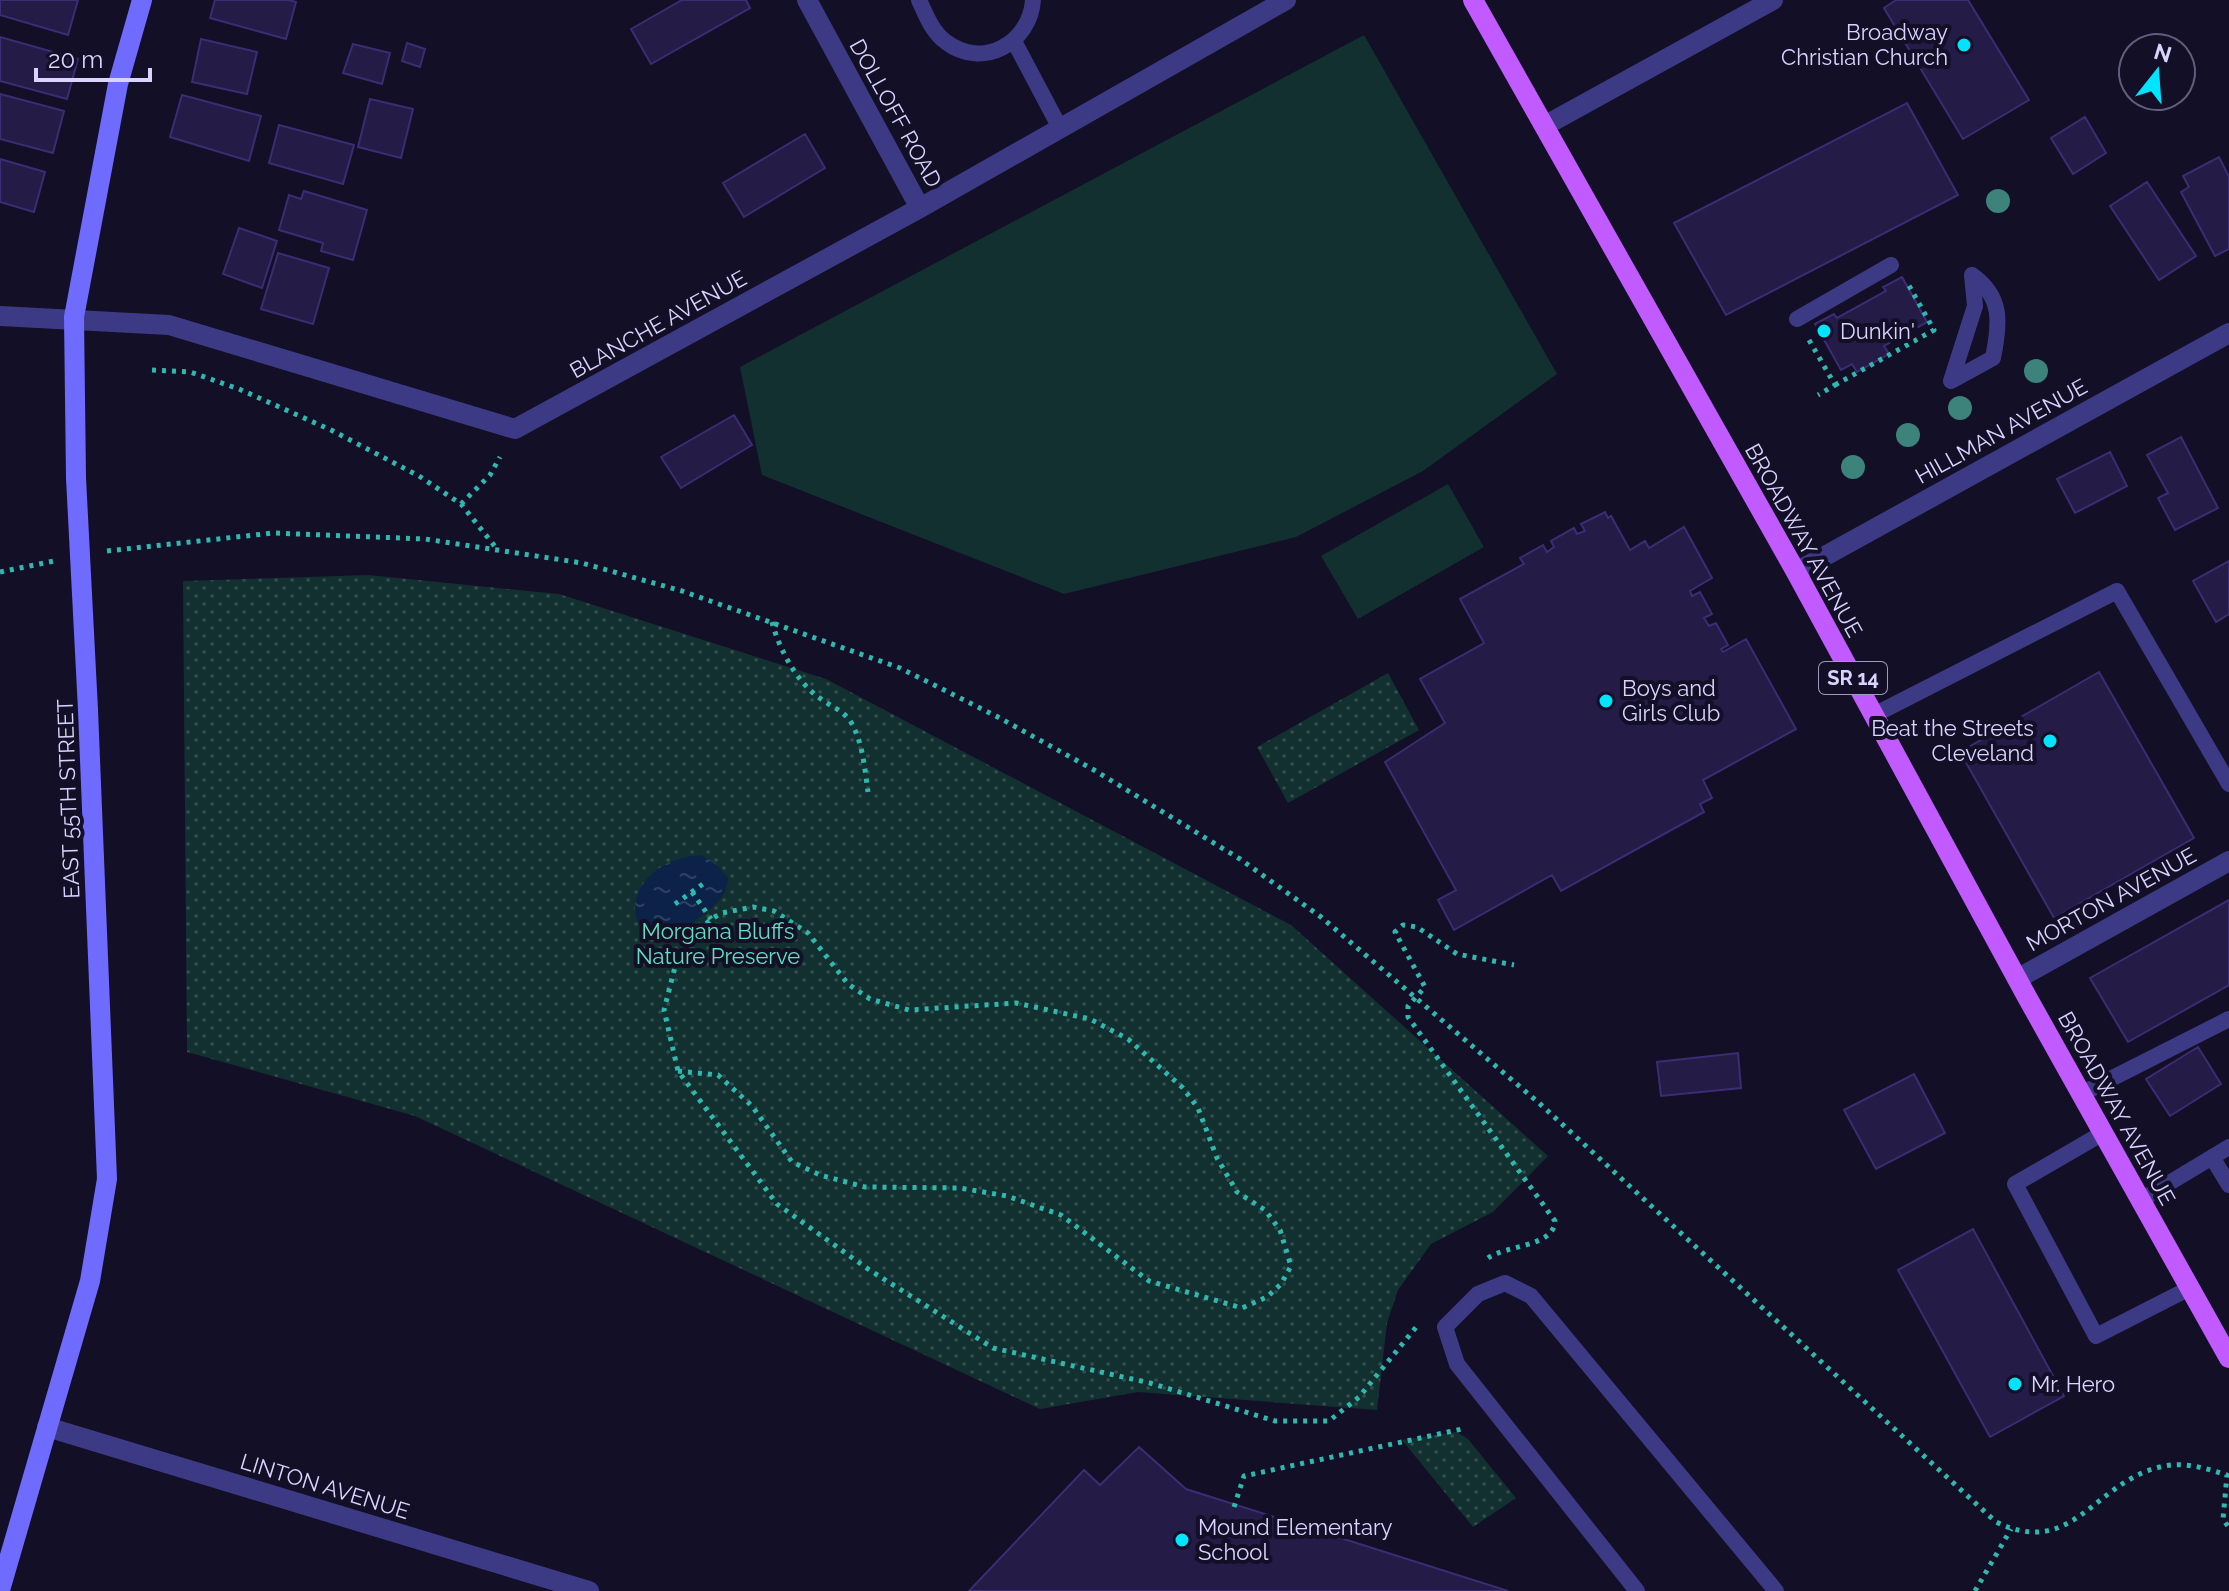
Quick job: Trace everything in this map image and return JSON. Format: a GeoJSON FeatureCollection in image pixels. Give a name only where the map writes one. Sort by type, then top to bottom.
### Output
{"type":"FeatureCollection","features":[{"type":"Feature","properties":{"kind":"main road","name":"BROADWAY AVENUE"},"geometry":{"type":"LineString","coordinates":[[1473,0],[1546,125],[1646,312],[1796,572],[2017,979],[2229,1358]]}},
{"type":"Feature","properties":{"kind":"street","name":"EAST 55TH STREET"},"geometry":{"type":"LineString","coordinates":[[0,1590],[90,1281],[107,1179],[76,478],[74,317],[118,84],[142,0]]}},
{"type":"Feature","properties":{"kind":"street","name":"DOLLOFF ROAD"},"geometry":{"type":"LineString","coordinates":[[807,0],[920,208]]}},
{"type":"Feature","properties":{"kind":"street","name":"BLANCHE AVENUE"},"geometry":{"type":"LineString","coordinates":[[0,316],[74,317],[169,325],[515,429],[920,208],[1286,0]]}},
{"type":"Feature","properties":{"kind":"street"},"geometry":{"type":"LineString","coordinates":[[1546,125],[1773,0]]}},
{"type":"Feature","properties":{"kind":"street","name":"HILLMAN AVENUE"},"geometry":{"type":"LineString","coordinates":[[1796,572],[2229,333]]}},
{"type":"Feature","properties":{"kind":"street","name":"MORTON AVENUE"},"geometry":{"type":"LineString","coordinates":[[2017,979],[2229,861]]}},
{"type":"Feature","properties":{"kind":"street","name":"LINTON AVENUE"},"geometry":{"type":"LineString","coordinates":[[47,1427],[589,1591]]}},
{"type":"Feature","properties":{"kind":"lane"},"geometry":{"type":"LineString","coordinates":[[919,0],[931,26],[946,42],[970,53],[989,52],[1015,43],[1025,29],[1033,0]]}},
{"type":"Feature","properties":{"kind":"lane"},"geometry":{"type":"LineString","coordinates":[[1015,43],[1060,128]]}},
{"type":"Feature","properties":{"kind":"lane"},"geometry":{"type":"LineString","coordinates":[[1797,319],[1897,270]]}},
{"type":"Feature","properties":{"kind":"lane"},"geometry":{"type":"LineString","coordinates":[[1972,275],[1990,288],[1994,297],[1998,332],[1993,358],[1951,381],[1975,306],[1972,275]]}},
{"type":"Feature","properties":{"kind":"lane"},"geometry":{"type":"LineString","coordinates":[[1874,715],[2117,591],[2229,784]]}},
{"type":"Feature","properties":{"kind":"lane"},"geometry":{"type":"LineString","coordinates":[[2081,1094],[2229,1019]]}},
{"type":"Feature","properties":{"kind":"lane"},"geometry":{"type":"LineString","coordinates":[[2103,1133],[2015,1184],[2096,1336],[2190,1288]]}},
{"type":"Feature","properties":{"kind":"lane"},"geometry":{"type":"LineString","coordinates":[[2141,1200],[2229,1147]]}},
{"type":"Feature","properties":{"kind":"lane"},"geometry":{"type":"LineString","coordinates":[[2212,1157],[2229,1185]]}},
{"type":"Feature","properties":{"kind":"lane"},"geometry":{"type":"LineString","coordinates":[[1637,1591],[1457,1364],[1445,1327],[1478,1294],[1505,1283],[1531,1296],[1776,1591]]}},
{"type":"Feature","properties":{"kind":"path"},"geometry":{"type":"LineString","coordinates":[[1818,395],[1934,330],[1897,270]]}},
{"type":"Feature","properties":{"kind":"path"},"geometry":{"type":"LineString","coordinates":[[1797,319],[1835,385]]}},
{"type":"Feature","properties":{"kind":"path"},"geometry":{"type":"LineString","coordinates":[[152,370],[190,372],[239,389],[331,430],[419,476],[461,504],[498,549]]}},
{"type":"Feature","properties":{"kind":"path"},"geometry":{"type":"LineString","coordinates":[[461,504],[490,475],[500,457]]}},
{"type":"Feature","properties":{"kind":"path"},"geometry":{"type":"LineString","coordinates":[[103,551],[273,533],[425,539],[498,549],[582,563],[682,591],[900,668],[1094,770],[1240,859],[1321,917],[1539,1103],[1996,1522],[2036,1534],[2053,1531],[2133,1476],[2162,1466],[2185,1465],[2227,1475],[2223,1519],[2229,1528]]}},
{"type":"Feature","properties":{"kind":"path"},"geometry":{"type":"LineString","coordinates":[[0,572],[59,560]]}},
{"type":"Feature","properties":{"kind":"path"},"geometry":{"type":"LineString","coordinates":[[772,621],[778,644],[807,685],[823,701],[842,710],[853,726],[868,792]]}},
{"type":"Feature","properties":{"kind":"path"},"geometry":{"type":"LineString","coordinates":[[675,904],[703,884]]}},
{"type":"Feature","properties":{"kind":"path"},"geometry":{"type":"LineString","coordinates":[[692,892],[711,919]]}},
{"type":"Feature","properties":{"kind":"path"},"geometry":{"type":"LineString","coordinates":[[678,1071],[718,1075],[752,1106],[792,1162],[820,1175],[865,1187],[960,1188],[1007,1196],[1061,1215],[1149,1281],[1242,1308],[1267,1297],[1281,1284],[1291,1266],[1280,1230],[1265,1210],[1237,1192],[1217,1158],[1198,1108],[1183,1088],[1128,1039],[1090,1019],[1039,1006],[1016,1003],[909,1010],[870,999],[848,984],[808,933],[774,911],[753,907],[736,909],[711,919],[697,933],[675,967],[664,1010],[678,1071],[777,1204],[868,1269],[993,1348],[1150,1383],[1275,1421],[1329,1421],[1359,1397],[1420,1323]]}},
{"type":"Feature","properties":{"kind":"path"},"geometry":{"type":"LineString","coordinates":[[1483,1261],[1499,1250],[1547,1238],[1555,1229],[1555,1221],[1408,1017],[1408,1006],[1425,987],[1395,932],[1403,925],[1417,927],[1457,954],[1514,965]]}},
{"type":"Feature","properties":{"kind":"path"},"geometry":{"type":"LineString","coordinates":[[1234,1507],[1244,1476],[1462,1429]]}},
{"type":"Feature","properties":{"kind":"path"},"geometry":{"type":"LineString","coordinates":[[1975,1591],[2011,1529]]}},
{"type":"Feature","properties":{"kind":"green space"},"geometry":{"type":"Polygon","coordinates":[[[1364,35],[1557,374],[1423,471],[1296,537],[1064,594],[762,475],[740,367],[1364,35]]]}},
{"type":"Feature","properties":{"kind":"green space"},"geometry":{"type":"Polygon","coordinates":[[[1448,484],[1484,547],[1358,619],[1321,556],[1448,484]]]}},
{"type":"Feature","properties":{"kind":"green space","name":"Morgana Bluffs Nature Preserve"},"geometry":{"type":"Polygon","coordinates":[[[368,575],[559,594],[826,679],[1291,925],[1548,1156],[1493,1212],[1431,1244],[1398,1290],[1387,1323],[1377,1410],[1138,1392],[1040,1409],[415,1116],[187,1052],[183,581],[368,575]]]}},
{"type":"Feature","properties":{"kind":"green space"},"geometry":{"type":"Polygon","coordinates":[[[1388,673],[1419,730],[1288,803],[1257,747],[1388,673]]]}},
{"type":"Feature","properties":{"kind":"green space"},"geometry":{"type":"Polygon","coordinates":[[[1457,1432],[1468,1439],[1516,1498],[1473,1527],[1402,1440],[1457,1432]]]}},
{"type":"Feature","properties":{"kind":"water"},"geometry":{"type":"Polygon","coordinates":[[[701,855],[715,863],[728,878],[719,900],[700,917],[674,932],[654,934],[641,926],[635,912],[638,894],[649,876],[670,862],[701,855]]]}},
{"type":"Feature","properties":{"kind":"building"},"geometry":{"type":"Polygon","coordinates":[[[0,0],[78,0],[68,35],[0,15],[0,0]]]}},
{"type":"Feature","properties":{"kind":"building"},"geometry":{"type":"Polygon","coordinates":[[[215,0],[296,2],[286,39],[210,18],[215,0]]]}},
{"type":"Feature","properties":{"kind":"building"},"geometry":{"type":"Polygon","coordinates":[[[682,0],[746,0],[750,8],[651,64],[631,29],[682,0]]]}},
{"type":"Feature","properties":{"kind":"building"},"geometry":{"type":"Polygon","coordinates":[[[1896,0],[1968,0],[2029,100],[1963,139],[1884,8],[1896,0]]]}},
{"type":"Feature","properties":{"kind":"building"},"geometry":{"type":"Polygon","coordinates":[[[0,37],[78,59],[67,99],[0,81],[0,37]]]}},
{"type":"Feature","properties":{"kind":"building"},"geometry":{"type":"Polygon","coordinates":[[[201,39],[257,52],[247,94],[192,82],[201,39]]]}},
{"type":"Feature","properties":{"kind":"building"},"geometry":{"type":"Polygon","coordinates":[[[407,43],[425,49],[420,67],[402,61],[407,43]]]}},
{"type":"Feature","properties":{"kind":"building"},"geometry":{"type":"Polygon","coordinates":[[[353,44],[390,53],[382,84],[343,73],[353,44]]]}},
{"type":"Feature","properties":{"kind":"building"},"geometry":{"type":"Polygon","coordinates":[[[0,94],[64,111],[53,153],[0,139],[0,94]]]}},
{"type":"Feature","properties":{"kind":"building"},"geometry":{"type":"Polygon","coordinates":[[[182,95],[261,116],[249,161],[170,137],[182,95]]]}},
{"type":"Feature","properties":{"kind":"building"},"geometry":{"type":"Polygon","coordinates":[[[370,99],[413,109],[401,158],[358,147],[370,99]]]}},
{"type":"Feature","properties":{"kind":"building"},"geometry":{"type":"Polygon","coordinates":[[[1907,103],[1958,195],[1726,315],[1674,223],[1907,103]]]}},
{"type":"Feature","properties":{"kind":"building"},"geometry":{"type":"Polygon","coordinates":[[[2085,117],[2106,153],[2073,174],[2051,138],[2085,117]]]}},
{"type":"Feature","properties":{"kind":"building"},"geometry":{"type":"Polygon","coordinates":[[[279,125],[354,145],[343,184],[269,163],[279,125]]]}},
{"type":"Feature","properties":{"kind":"building"},"geometry":{"type":"Polygon","coordinates":[[[805,134],[825,168],[744,217],[723,183],[805,134]]]}},
{"type":"Feature","properties":{"kind":"building"},"geometry":{"type":"Polygon","coordinates":[[[2219,157],[2229,177],[2229,249],[2215,256],[2181,192],[2189,187],[2183,176],[2219,157]]]}},
{"type":"Feature","properties":{"kind":"building"},"geometry":{"type":"Polygon","coordinates":[[[0,159],[45,172],[34,212],[0,202],[0,159]]]}},
{"type":"Feature","properties":{"kind":"building"},"geometry":{"type":"Polygon","coordinates":[[[2147,182],[2196,256],[2159,280],[2110,206],[2147,182]]]}},
{"type":"Feature","properties":{"kind":"building"},"geometry":{"type":"Polygon","coordinates":[[[304,191],[367,210],[353,260],[321,251],[323,243],[279,230],[289,195],[301,199],[304,191]]]}},
{"type":"Feature","properties":{"kind":"building"},"geometry":{"type":"Polygon","coordinates":[[[239,228],[277,241],[262,288],[223,274],[239,228]]]}},
{"type":"Feature","properties":{"kind":"building"},"geometry":{"type":"Polygon","coordinates":[[[278,253],[329,268],[313,324],[261,309],[278,253]]]}},
{"type":"Feature","properties":{"kind":"building"},"geometry":{"type":"Polygon","coordinates":[[[1902,277],[1927,322],[1884,346],[1889,354],[1857,372],[1852,364],[1841,370],[1815,324],[1834,314],[1837,318],[1886,291],[1883,287],[1902,277]]]}},
{"type":"Feature","properties":{"kind":"building"},"geometry":{"type":"Polygon","coordinates":[[[734,415],[752,445],[681,488],[661,457],[734,415]]]}},
{"type":"Feature","properties":{"kind":"building"},"geometry":{"type":"Polygon","coordinates":[[[2181,437],[2218,508],[2175,530],[2158,498],[2168,493],[2147,455],[2181,437]]]}},
{"type":"Feature","properties":{"kind":"building"},"geometry":{"type":"Polygon","coordinates":[[[2110,452],[2127,486],[2075,513],[2057,479],[2110,452]]]}},
{"type":"Feature","properties":{"kind":"building","name":"Boys and Girls Club"},"geometry":{"type":"Polygon","coordinates":[[[1605,512],[1608,518],[1611,516],[1630,550],[1645,541],[1649,548],[1684,527],[1712,578],[1690,591],[1692,596],[1700,592],[1712,614],[1704,618],[1709,626],[1716,623],[1728,645],[1721,649],[1723,652],[1746,639],[1796,729],[1703,780],[1712,798],[1700,804],[1704,812],[1561,891],[1552,875],[1454,930],[1438,900],[1456,890],[1385,762],[1445,723],[1420,679],[1484,643],[1460,599],[1524,564],[1520,558],[1543,545],[1547,552],[1554,547],[1551,541],[1574,528],[1577,534],[1585,531],[1581,524],[1605,512]]]}},
{"type":"Feature","properties":{"kind":"building"},"geometry":{"type":"Polygon","coordinates":[[[2229,561],[2229,614],[2216,622],[2193,581],[2229,561]]]}},
{"type":"Feature","properties":{"kind":"building"},"geometry":{"type":"Polygon","coordinates":[[[2099,672],[2194,838],[2054,918],[1960,752],[2099,672]]]}},
{"type":"Feature","properties":{"kind":"building"},"geometry":{"type":"Polygon","coordinates":[[[2229,900],[2229,985],[2128,1042],[2090,978],[2229,900]]]}},
{"type":"Feature","properties":{"kind":"building"},"geometry":{"type":"Polygon","coordinates":[[[2198,1047],[2221,1084],[2170,1116],[2146,1079],[2198,1047]]]}},
{"type":"Feature","properties":{"kind":"building"},"geometry":{"type":"Polygon","coordinates":[[[1738,1053],[1741,1088],[1661,1096],[1657,1062],[1738,1053]]]}},
{"type":"Feature","properties":{"kind":"building"},"geometry":{"type":"Polygon","coordinates":[[[1914,1074],[1945,1133],[1876,1169],[1844,1110],[1914,1074]]]}},
{"type":"Feature","properties":{"kind":"building"},"geometry":{"type":"Polygon","coordinates":[[[1973,1229],[2064,1396],[1990,1437],[1898,1270],[1973,1229]]]}},
{"type":"Feature","properties":{"kind":"building","name":"Mound Elementary School"},"geometry":{"type":"Polygon","coordinates":[[[1139,1447],[1186,1489],[1508,1591],[969,1591],[1084,1470],[1100,1485],[1139,1447]]]}},
{"type":"Feature","properties":{"kind":"place","name":"Broadway Christian Church"},"geometry":{"type":"Point","coordinates":[1964,45]}},
{"type":"Feature","properties":{"kind":"place","name":"Dunkin'"},"geometry":{"type":"Point","coordinates":[1824,331]}},
{"type":"Feature","properties":{"kind":"place","name":"Boys and Girls Club"},"geometry":{"type":"Point","coordinates":[1606,701]}},
{"type":"Feature","properties":{"kind":"place","name":"Beat the Streets Cleveland"},"geometry":{"type":"Point","coordinates":[2050,741]}},
{"type":"Feature","properties":{"kind":"place","name":"Mr. Hero"},"geometry":{"type":"Point","coordinates":[2015,1384]}},
{"type":"Feature","properties":{"kind":"place","name":"Mound Elementary School"},"geometry":{"type":"Point","coordinates":[1182,1540]}}]}
